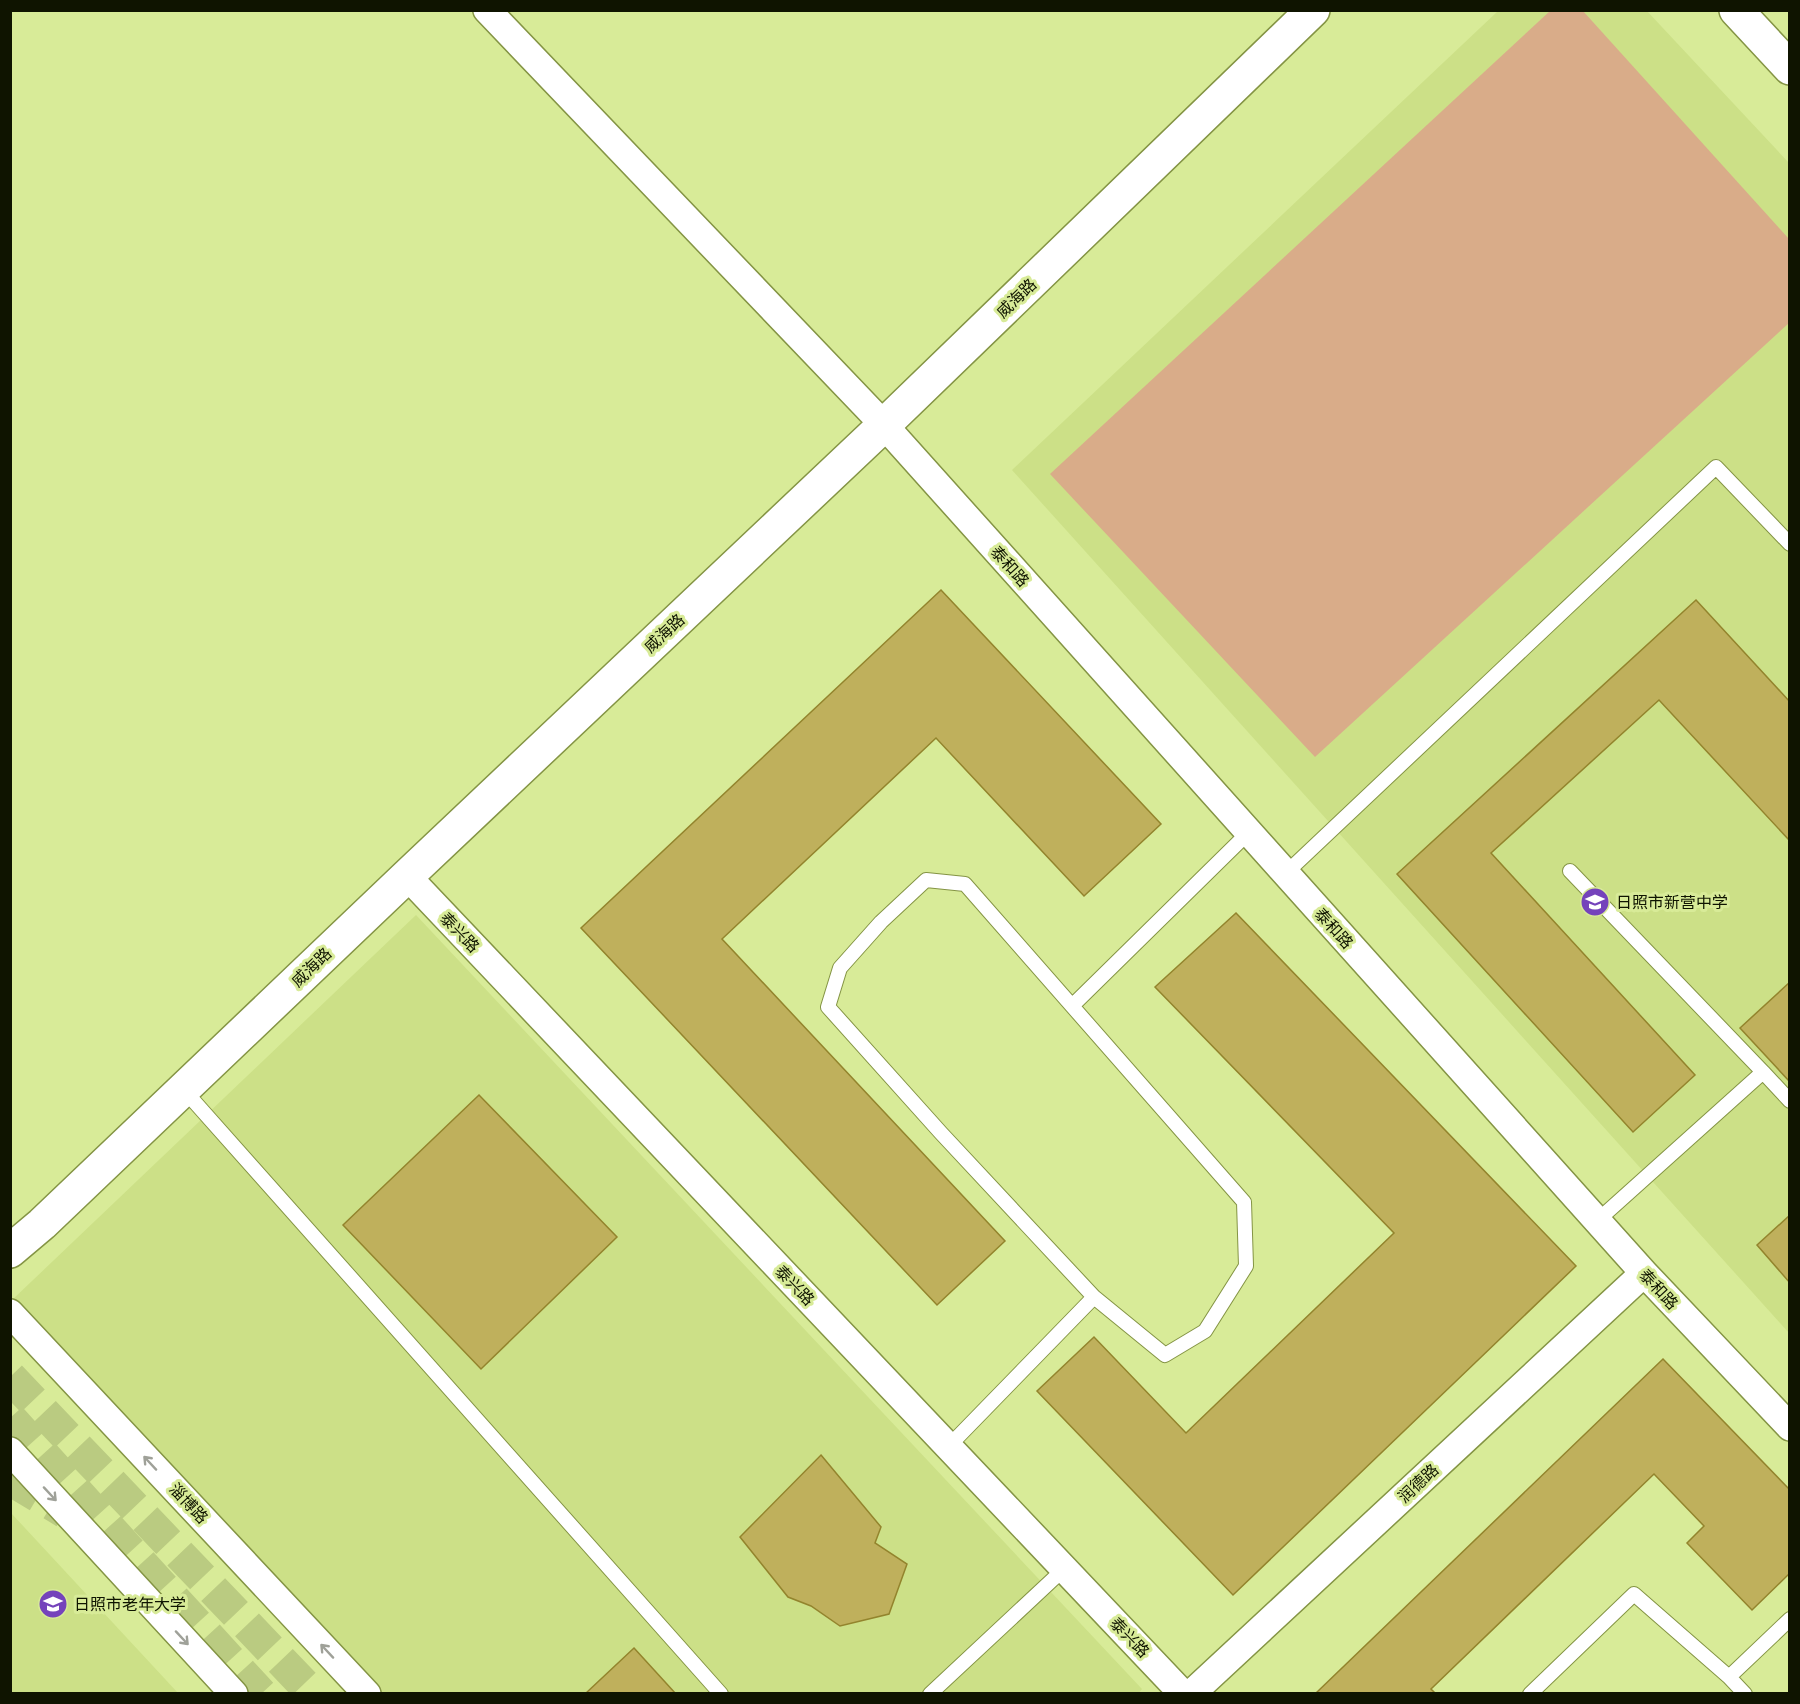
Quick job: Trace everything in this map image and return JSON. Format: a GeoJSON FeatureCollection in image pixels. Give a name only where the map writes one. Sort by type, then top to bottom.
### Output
{"type":"FeatureCollection","features":[{"type":"Feature","properties":{"kind":"main road","name":"威海路"},"geometry":{"type":"LineString","coordinates":[[10,1251],[42,1224],[184,1090],[884,425],[1313,10]]}},
{"type":"Feature","properties":{"kind":"main road"},"geometry":{"type":"LineString","coordinates":[[1736,10],[1790,68]]}},
{"type":"Feature","properties":{"kind":"street","name":"泰和路"},"geometry":{"type":"LineString","coordinates":[[487,10],[884,425],[1644,1273],[1790,1427]]}},
{"type":"Feature","properties":{"kind":"street","name":"泰兴路"},"geometry":{"type":"LineString","coordinates":[[407,876],[1184,1694]]}},
{"type":"Feature","properties":{"kind":"street","name":"润德路"},"geometry":{"type":"LineString","coordinates":[[1191,1694],[1644,1273]]}},
{"type":"Feature","properties":{"kind":"street","name":"淄博路"},"geometry":{"type":"LineString","coordinates":[[10,1314],[367,1694]]}},
{"type":"Feature","properties":{"kind":"street"},"geometry":{"type":"LineString","coordinates":[[10,1451],[234,1694]]}},
{"type":"Feature","properties":{"kind":"lane"},"geometry":{"type":"LineString","coordinates":[[1286,873],[1716,467],[1790,544]]}},
{"type":"Feature","properties":{"kind":"lane"},"geometry":{"type":"LineString","coordinates":[[1072,1006],[1249,832]]}},
{"type":"Feature","properties":{"kind":"lane"},"geometry":{"type":"LineString","coordinates":[[1570,871],[1790,1101]]}},
{"type":"Feature","properties":{"kind":"lane"},"geometry":{"type":"LineString","coordinates":[[926,880],[965,884],[1244,1202],[1246,1266],[1205,1331],[1166,1355],[1094,1297],[941,1133],[828,1007],[840,968],[881,922],[926,880]]}},
{"type":"Feature","properties":{"kind":"lane"},"geometry":{"type":"LineString","coordinates":[[1597,1221],[1763,1072]]}},
{"type":"Feature","properties":{"kind":"lane"},"geometry":{"type":"LineString","coordinates":[[184,1090],[721,1694]]}},
{"type":"Feature","properties":{"kind":"lane"},"geometry":{"type":"LineString","coordinates":[[949,1446],[1094,1297]]}},
{"type":"Feature","properties":{"kind":"lane"},"geometry":{"type":"LineString","coordinates":[[930,1694],[1065,1568]]}},
{"type":"Feature","properties":{"kind":"lane"},"geometry":{"type":"LineString","coordinates":[[1530,1694],[1634,1594],[1729,1677],[1744,1694]]}},
{"type":"Feature","properties":{"kind":"lane"},"geometry":{"type":"LineString","coordinates":[[1729,1677],[1790,1618]]}},
{"type":"Feature","properties":{"kind":"shaded area","name":"日照市新营中学"},"geometry":{"type":"Polygon","coordinates":[[[1498,11],[1647,11],[1789,163],[1789,1333],[1012,470],[1498,11]]]}},
{"type":"Feature","properties":{"kind":"shaded area"},"geometry":{"type":"Polygon","coordinates":[[[1550,11],[1583,11],[1789,239],[1789,323],[1315,757],[1050,474],[1550,11]]]}},
{"type":"Feature","properties":{"kind":"shaded area"},"geometry":{"type":"Polygon","coordinates":[[[416,915],[1142,1689],[1138,1694],[369,1693],[11,1301],[416,915]]]}},
{"type":"Feature","properties":{"kind":"shaded area","name":"日照市老年大学"},"geometry":{"type":"Polygon","coordinates":[[[12,1514],[178,1693],[11,1693],[12,1514]]]}},
{"type":"Feature","properties":{"kind":"building"},"geometry":{"type":"Polygon","coordinates":[[[941,590],[1161,824],[1084,896],[936,738],[722,939],[1005,1241],[937,1305],[581,928],[941,590]]]}},
{"type":"Feature","properties":{"kind":"building"},"geometry":{"type":"Polygon","coordinates":[[[1696,600],[1790,702],[1790,841],[1659,700],[1491,853],[1695,1075],[1633,1132],[1397,874],[1696,600]]]}},
{"type":"Feature","properties":{"kind":"building"},"geometry":{"type":"Polygon","coordinates":[[[1236,913],[1576,1266],[1233,1595],[1037,1391],[1094,1337],[1186,1433],[1394,1233],[1155,987],[1236,913]]]}},
{"type":"Feature","properties":{"kind":"building"},"geometry":{"type":"Polygon","coordinates":[[[1790,982],[1790,1082],[1740,1028],[1790,982]]]}},
{"type":"Feature","properties":{"kind":"building"},"geometry":{"type":"Polygon","coordinates":[[[479,1095],[617,1237],[481,1369],[343,1225],[479,1095]]]}},
{"type":"Feature","properties":{"kind":"building"},"geometry":{"type":"Polygon","coordinates":[[[1790,1215],[1790,1283],[1757,1245],[1790,1215]]]}},
{"type":"Feature","properties":{"kind":"building"},"geometry":{"type":"Polygon","coordinates":[[[1663,1359],[1790,1490],[1790,1573],[1752,1610],[1687,1543],[1704,1526],[1654,1474],[1431,1689],[1436,1694],[1315,1694],[1663,1359]]]}},
{"type":"Feature","properties":{"kind":"building"},"geometry":{"type":"Polygon","coordinates":[[[821,1455],[881,1527],[875,1543],[907,1564],[889,1614],[840,1626],[811,1606],[788,1597],[740,1537],[821,1455]]]}},
{"type":"Feature","properties":{"kind":"building"},"geometry":{"type":"Polygon","coordinates":[[[634,1648],[676,1694],[585,1694],[634,1648]]]}},
{"type":"Feature","properties":{"kind":"tunnel"},"geometry":{"type":"LineString","coordinates":[[10,1377],[313,1694]]}},
{"type":"Feature","properties":{"kind":"tunnel"},"geometry":{"type":"LineString","coordinates":[[10,1418],[261,1694]]}},
{"type":"Feature","properties":{"kind":"tunnel"},"geometry":{"type":"LineString","coordinates":[[10,1479],[65,1512]]}},
{"type":"Feature","properties":{"kind":"place","name":"日照市新营中学"},"geometry":{"type":"Point","coordinates":[1595,902]}},
{"type":"Feature","properties":{"kind":"place","name":"日照市老年大学"},"geometry":{"type":"Point","coordinates":[53,1604]}}]}
